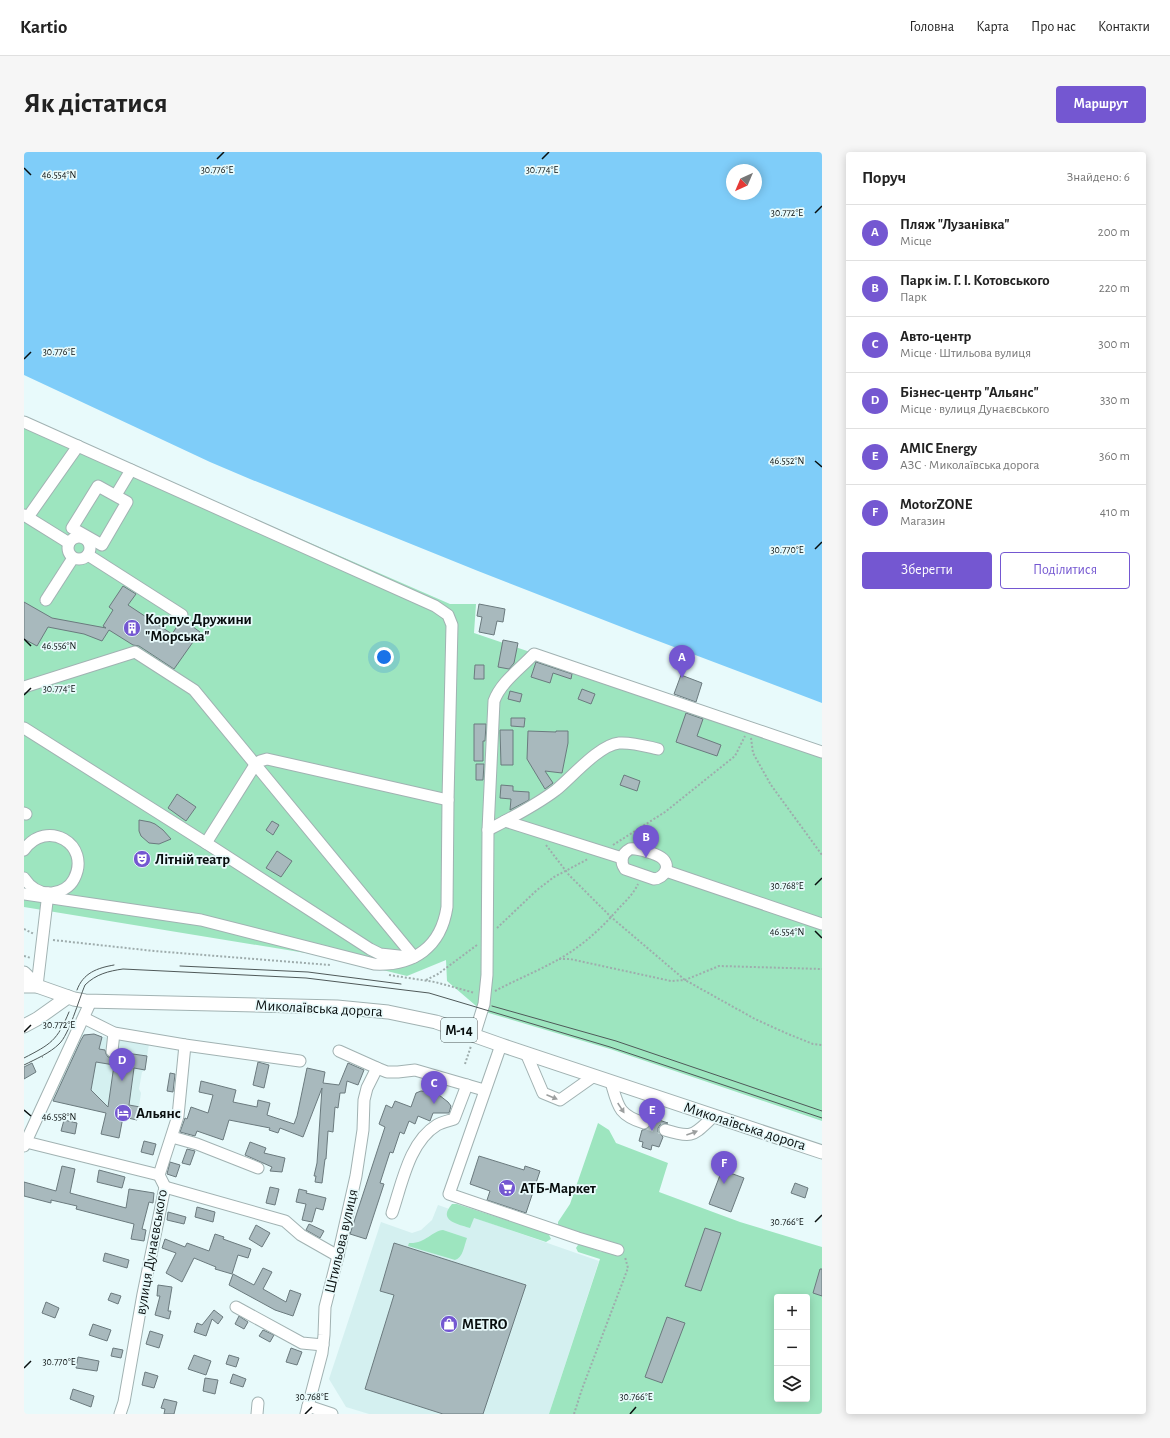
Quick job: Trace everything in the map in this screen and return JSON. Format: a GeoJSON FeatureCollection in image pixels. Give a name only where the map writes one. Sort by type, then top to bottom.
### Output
{"type":"FeatureCollection","features":[{"type":"Feature","properties":{"kind":"main road"},"geometry":{"type":"LineString","coordinates":[[24,973],[30,986]]}},
{"type":"Feature","properties":{"kind":"main road","name":"Миколаївська дорога"},"geometry":{"type":"LineString","coordinates":[[30,986],[76,999],[91,1001],[337,1007],[395,1013],[436,1022],[822,1152]]}},
{"type":"Feature","properties":{"kind":"main road"},"geometry":{"type":"LineString","coordinates":[[24,1026],[37,1019],[68,997]]}},
{"type":"Feature","properties":{"kind":"street"},"geometry":{"type":"LineString","coordinates":[[24,422],[435,606],[448,616],[452,625],[447,906],[445,919],[433,943],[424,951],[414,957],[399,962],[374,964],[201,920],[47,895],[24,894]]}},
{"type":"Feature","properties":{"kind":"street"},"geometry":{"type":"LineString","coordinates":[[69,543],[26,516],[78,446]]}},
{"type":"Feature","properties":{"kind":"street"},"geometry":{"type":"LineString","coordinates":[[116,495],[131,470]]}},
{"type":"Feature","properties":{"kind":"street"},"geometry":{"type":"LineString","coordinates":[[98,486],[127,502],[102,545],[85,537],[72,528],[98,486]]}},
{"type":"Feature","properties":{"kind":"street"},"geometry":{"type":"LineString","coordinates":[[85,537],[90,544],[90,552],[83,559],[73,558],[69,553],[69,543],[74,538],[85,537]]}},
{"type":"Feature","properties":{"kind":"street"},"geometry":{"type":"LineString","coordinates":[[88,555],[182,615]]}},
{"type":"Feature","properties":{"kind":"street"},"geometry":{"type":"LineString","coordinates":[[46,600],[73,558]]}},
{"type":"Feature","properties":{"kind":"street"},"geometry":{"type":"LineString","coordinates":[[24,687],[135,652],[194,690],[414,957]]}},
{"type":"Feature","properties":{"kind":"street"},"geometry":{"type":"LineString","coordinates":[[474,1036],[483,1009],[487,975],[488,830],[494,701],[503,685],[534,654],[822,752]]}},
{"type":"Feature","properties":{"kind":"street"},"geometry":{"type":"LineString","coordinates":[[24,728],[370,949],[380,954],[414,957]]}},
{"type":"Feature","properties":{"kind":"street"},"geometry":{"type":"LineString","coordinates":[[488,830],[556,790],[580,768],[606,748],[618,743],[637,744],[658,749]]}},
{"type":"Feature","properties":{"kind":"street"},"geometry":{"type":"LineString","coordinates":[[206,843],[255,765],[260,761],[267,759],[448,800]]}},
{"type":"Feature","properties":{"kind":"street"},"geometry":{"type":"LineString","coordinates":[[505,821],[622,858]]}},
{"type":"Feature","properties":{"kind":"street"},"geometry":{"type":"LineString","coordinates":[[24,850],[36,838],[45,835],[55,835],[72,845],[76,853],[78,863],[78,868],[73,881],[66,888],[47,895],[30,886],[24,878]]}},
{"type":"Feature","properties":{"kind":"street"},"geometry":{"type":"LineString","coordinates":[[634,849],[662,857],[666,864],[666,871],[658,878],[654,879],[625,869],[622,858],[626,851],[634,849]]}},
{"type":"Feature","properties":{"kind":"street"},"geometry":{"type":"LineString","coordinates":[[666,871],[822,924]]}},
{"type":"Feature","properties":{"kind":"street"},"geometry":{"type":"LineString","coordinates":[[30,986],[42,939],[47,895]]}},
{"type":"Feature","properties":{"kind":"street"},"geometry":{"type":"LineString","coordinates":[[91,1001],[25,1144],[160,1175]]}},
{"type":"Feature","properties":{"kind":"street"},"geometry":{"type":"LineString","coordinates":[[84,1018],[114,1033],[185,1045],[300,1061]]}},
{"type":"Feature","properties":{"kind":"street"},"geometry":{"type":"LineString","coordinates":[[112,1051],[114,1033]]}},
{"type":"Feature","properties":{"kind":"street","name":"вулиця Дунаєвського"},"geometry":{"type":"LineString","coordinates":[[120,1414],[124,1402],[143,1294],[165,1187],[160,1175],[178,1116],[185,1045]]}},
{"type":"Feature","properties":{"kind":"street"},"geometry":{"type":"LineString","coordinates":[[501,1045],[484,1090],[449,1194],[618,1250]]}},
{"type":"Feature","properties":{"kind":"street"},"geometry":{"type":"LineString","coordinates":[[340,1051],[388,1072],[415,1070],[484,1090]]}},
{"type":"Feature","properties":{"kind":"street"},"geometry":{"type":"LineString","coordinates":[[526,1053],[543,1093],[560,1100],[594,1076]]}},
{"type":"Feature","properties":{"kind":"street","name":"Штильова вулиця"},"geometry":{"type":"LineString","coordinates":[[307,1410],[323,1346],[325,1307],[356,1176],[363,1130],[364,1100],[367,1088],[377,1068]]}},
{"type":"Feature","properties":{"kind":"street"},"geometry":{"type":"LineString","coordinates":[[611,1082],[618,1105],[624,1114],[632,1119],[644,1123]]}},
{"type":"Feature","properties":{"kind":"street"},"geometry":{"type":"LineString","coordinates":[[392,1213],[411,1155],[424,1137],[438,1124],[454,1119],[467,1085]]}},
{"type":"Feature","properties":{"kind":"street"},"geometry":{"type":"LineString","coordinates":[[665,1130],[681,1135],[689,1135],[697,1132],[714,1116]]}},
{"type":"Feature","properties":{"kind":"street"},"geometry":{"type":"LineString","coordinates":[[172,1137],[197,1144],[258,1168]]}},
{"type":"Feature","properties":{"kind":"street"},"geometry":{"type":"LineString","coordinates":[[165,1187],[285,1221],[301,1235],[338,1256]]}},
{"type":"Feature","properties":{"kind":"street"},"geometry":{"type":"LineString","coordinates":[[236,1307],[302,1343],[323,1346]]}},
{"type":"Feature","properties":{"kind":"street"},"geometry":{"type":"LineString","coordinates":[[307,1410],[332,1414]]}},
{"type":"Feature","properties":{"kind":"path"},"geometry":{"type":"LineString","coordinates":[[425,981],[458,960],[508,918],[537,890],[554,877],[602,852],[665,812],[735,756],[749,728]]}},
{"type":"Feature","properties":{"kind":"path"},"geometry":{"type":"LineString","coordinates":[[749,728],[753,753],[761,769],[822,855]]}},
{"type":"Feature","properties":{"kind":"path"},"geometry":{"type":"LineString","coordinates":[[536,831],[551,854],[566,871],[612,917],[685,980],[755,1019],[813,1044],[822,1045]]}},
{"type":"Feature","properties":{"kind":"path"},"geometry":{"type":"LineString","coordinates":[[387,975],[435,982],[485,996],[558,960],[579,947],[612,917],[633,892],[641,875]]}},
{"type":"Feature","properties":{"kind":"path"},"geometry":{"type":"LineString","coordinates":[[42,939],[154,951],[268,959],[334,966]]}},
{"type":"Feature","properties":{"kind":"path"},"geometry":{"type":"LineString","coordinates":[[558,960],[570,959],[671,981],[685,980],[720,966],[822,969]]}},
{"type":"Feature","properties":{"kind":"path"},"geometry":{"type":"LineString","coordinates":[[465,1064],[474,1036]]}},
{"type":"Feature","properties":{"kind":"path"},"geometry":{"type":"LineString","coordinates":[[574,1414],[628,1268],[626,1257],[618,1250]]}},
{"type":"Feature","properties":{"kind":"shaded area"},"geometry":{"type":"Polygon","coordinates":[[[79,1033],[149,1044],[145,1070],[142,1072],[139,1089],[141,1093],[137,1120],[50,1100],[79,1033]]]}},
{"type":"Feature","properties":{"kind":"shaded area"},"geometry":{"type":"Polygon","coordinates":[[[438,1205],[599,1261],[549,1414],[369,1414],[346,1407],[329,1379],[381,1222],[412,1233],[421,1230],[432,1220],[438,1205]]]}},
{"type":"Feature","properties":{"kind":"green space"},"geometry":{"type":"Polygon","coordinates":[[[24,418],[450,604],[476,604],[474,633],[822,751],[822,1121],[610,1049],[482,1011],[447,981],[446,960],[407,976],[330,957],[24,907],[24,418]]]}},
{"type":"Feature","properties":{"kind":"green space"},"geometry":{"type":"Polygon","coordinates":[[[598,1123],[609,1130],[616,1143],[668,1163],[659,1192],[740,1222],[822,1247],[822,1414],[549,1414],[600,1259],[578,1252],[576,1248],[578,1245],[582,1245],[602,1252],[605,1242],[558,1226],[558,1222],[570,1204],[598,1123]]]}},
{"type":"Feature","properties":{"kind":"green space"},"geometry":{"type":"Polygon","coordinates":[[[452,1204],[457,1204],[546,1233],[551,1239],[546,1242],[474,1218],[470,1228],[460,1225],[448,1218],[448,1210],[452,1204]]]}},
{"type":"Feature","properties":{"kind":"green space"},"geometry":{"type":"Polygon","coordinates":[[[443,1230],[467,1238],[463,1251],[458,1259],[455,1260],[408,1246],[409,1243],[420,1242],[443,1230]]]}},
{"type":"Feature","properties":{"kind":"water"},"geometry":{"type":"Polygon","coordinates":[[[24,152],[822,152],[822,703],[478,571],[210,462],[24,375],[24,152]]]}},
{"type":"Feature","properties":{"kind":"building","name":"Корпус Дружини \"Морська\""},"geometry":{"type":"Polygon","coordinates":[[[123,586],[136,594],[128,605],[172,634],[180,622],[185,621],[200,632],[174,669],[139,646],[133,645],[109,630],[102,641],[84,634],[48,627],[37,646],[24,639],[24,602],[52,618],[106,628],[103,626],[113,610],[109,607],[123,586]]]}},
{"type":"Feature","properties":{"kind":"building"},"geometry":{"type":"Polygon","coordinates":[[[479,604],[505,609],[503,622],[497,621],[494,635],[479,632],[482,617],[477,616],[479,604]]]}},
{"type":"Feature","properties":{"kind":"building"},"geometry":{"type":"Polygon","coordinates":[[[503,640],[518,643],[514,663],[509,669],[498,667],[503,640]]]}},
{"type":"Feature","properties":{"kind":"building"},"geometry":{"type":"Polygon","coordinates":[[[536,662],[572,674],[571,679],[553,673],[550,683],[531,677],[536,662]]]}},
{"type":"Feature","properties":{"kind":"building"},"geometry":{"type":"Polygon","coordinates":[[[475,665],[484,665],[484,679],[474,679],[475,665]]]}},
{"type":"Feature","properties":{"kind":"building"},"geometry":{"type":"Polygon","coordinates":[[[681,675],[702,683],[696,702],[674,694],[681,675]]]}},
{"type":"Feature","properties":{"kind":"building"},"geometry":{"type":"Polygon","coordinates":[[[582,689],[595,694],[591,704],[578,699],[582,689]]]}},
{"type":"Feature","properties":{"kind":"building"},"geometry":{"type":"Polygon","coordinates":[[[510,691],[522,694],[520,702],[508,699],[510,691]]]}},
{"type":"Feature","properties":{"kind":"building"},"geometry":{"type":"Polygon","coordinates":[[[686,713],[703,719],[697,736],[721,745],[717,756],[676,742],[686,713]]]}},
{"type":"Feature","properties":{"kind":"building"},"geometry":{"type":"Polygon","coordinates":[[[511,718],[525,718],[524,727],[511,726],[511,718]]]}},
{"type":"Feature","properties":{"kind":"building"},"geometry":{"type":"Polygon","coordinates":[[[474,724],[486,724],[485,741],[483,741],[483,761],[474,761],[474,724]]]}},
{"type":"Feature","properties":{"kind":"building"},"geometry":{"type":"Polygon","coordinates":[[[500,730],[513,730],[513,765],[501,765],[500,730]]]}},
{"type":"Feature","properties":{"kind":"building"},"geometry":{"type":"Polygon","coordinates":[[[528,731],[568,731],[568,743],[562,773],[545,771],[553,783],[545,789],[527,759],[528,731]]]}},
{"type":"Feature","properties":{"kind":"building"},"geometry":{"type":"Polygon","coordinates":[[[476,764],[484,764],[483,780],[476,780],[476,764]]]}},
{"type":"Feature","properties":{"kind":"building"},"geometry":{"type":"Polygon","coordinates":[[[624,775],[640,781],[637,791],[620,785],[624,775]]]}},
{"type":"Feature","properties":{"kind":"building"},"geometry":{"type":"Polygon","coordinates":[[[501,785],[513,786],[513,791],[529,792],[529,800],[510,810],[511,799],[500,798],[501,785]]]}},
{"type":"Feature","properties":{"kind":"building"},"geometry":{"type":"Polygon","coordinates":[[[177,794],[196,807],[186,821],[168,808],[177,794]]]}},
{"type":"Feature","properties":{"kind":"building"},"geometry":{"type":"Polygon","coordinates":[[[139,820],[155,824],[171,839],[159,844],[149,843],[141,836],[139,831],[139,820]]]}},
{"type":"Feature","properties":{"kind":"building"},"geometry":{"type":"Polygon","coordinates":[[[272,821],[279,825],[273,835],[266,830],[272,821]]]}},
{"type":"Feature","properties":{"kind":"building"},"geometry":{"type":"Polygon","coordinates":[[[277,851],[292,861],[281,877],[266,868],[277,851]]]}},
{"type":"Feature","properties":{"kind":"building"},"geometry":{"type":"Polygon","coordinates":[[[94,1034],[102,1037],[99,1049],[105,1050],[108,1057],[115,1057],[119,1052],[147,1056],[145,1070],[134,1068],[129,1105],[140,1107],[137,1120],[123,1117],[119,1138],[101,1134],[106,1113],[53,1101],[84,1035],[94,1034]],[[96,1062],[91,1090],[108,1107],[114,1065],[96,1062]]]}},
{"type":"Feature","properties":{"kind":"building"},"geometry":{"type":"Polygon","coordinates":[[[258,1062],[269,1065],[264,1088],[253,1085],[258,1062]]]}},
{"type":"Feature","properties":{"kind":"building"},"geometry":{"type":"Polygon","coordinates":[[[32,1063],[36,1072],[24,1079],[24,1067],[32,1063]]]}},
{"type":"Feature","properties":{"kind":"building"},"geometry":{"type":"Polygon","coordinates":[[[348,1063],[364,1070],[358,1085],[347,1081],[345,1093],[340,1093],[338,1108],[335,1107],[333,1132],[328,1131],[326,1159],[322,1183],[315,1182],[316,1176],[314,1176],[317,1163],[322,1088],[303,1137],[280,1128],[278,1133],[269,1130],[270,1128],[229,1120],[223,1140],[197,1131],[195,1136],[180,1132],[191,1107],[208,1113],[213,1095],[199,1092],[201,1081],[236,1090],[233,1102],[257,1107],[258,1100],[270,1103],[267,1115],[294,1124],[307,1068],[325,1072],[323,1083],[339,1085],[348,1063]]]}},
{"type":"Feature","properties":{"kind":"building"},"geometry":{"type":"Polygon","coordinates":[[[170,1073],[175,1074],[173,1092],[167,1091],[170,1073]]]}},
{"type":"Feature","properties":{"kind":"building"},"geometry":{"type":"Polygon","coordinates":[[[421,1091],[439,1095],[448,1102],[451,1106],[449,1113],[433,1113],[430,1121],[418,1116],[415,1124],[409,1121],[404,1134],[400,1132],[393,1153],[390,1152],[380,1183],[384,1184],[366,1239],[350,1234],[385,1127],[379,1124],[386,1105],[392,1108],[395,1101],[411,1107],[416,1093],[421,1091]]]}},
{"type":"Feature","properties":{"kind":"building"},"geometry":{"type":"Polygon","coordinates":[[[647,1116],[668,1123],[660,1125],[658,1128],[658,1132],[663,1137],[659,1147],[652,1145],[651,1150],[642,1147],[643,1142],[639,1141],[642,1130],[648,1129],[651,1125],[651,1121],[647,1116]]]}},
{"type":"Feature","properties":{"kind":"building"},"geometry":{"type":"Polygon","coordinates":[[[64,1120],[77,1123],[75,1134],[61,1131],[64,1120]]]}},
{"type":"Feature","properties":{"kind":"building"},"geometry":{"type":"Polygon","coordinates":[[[144,1141],[156,1144],[153,1155],[141,1152],[144,1141]]]}},
{"type":"Feature","properties":{"kind":"building"},"geometry":{"type":"Polygon","coordinates":[[[250,1142],[266,1148],[264,1153],[285,1158],[282,1172],[270,1171],[272,1167],[245,1155],[250,1142]]]}},
{"type":"Feature","properties":{"kind":"building"},"geometry":{"type":"Polygon","coordinates":[[[187,1149],[195,1151],[190,1165],[182,1163],[187,1149]]]}},
{"type":"Feature","properties":{"kind":"building","name":"АТБ-Маркет"},"geometry":{"type":"Polygon","coordinates":[[[479,1156],[524,1170],[525,1166],[540,1171],[526,1213],[487,1200],[490,1191],[470,1184],[479,1156]]]}},
{"type":"Feature","properties":{"kind":"building"},"geometry":{"type":"Polygon","coordinates":[[[170,1162],[180,1165],[176,1177],[167,1174],[170,1162]]]}},
{"type":"Feature","properties":{"kind":"building"},"geometry":{"type":"Polygon","coordinates":[[[62,1166],[75,1169],[70,1193],[126,1208],[129,1189],[154,1193],[153,1203],[149,1202],[142,1229],[146,1230],[144,1241],[131,1239],[134,1224],[76,1209],[77,1206],[51,1200],[51,1203],[24,1196],[24,1182],[56,1191],[62,1166]]]}},
{"type":"Feature","properties":{"kind":"building"},"geometry":{"type":"Polygon","coordinates":[[[99,1170],[125,1177],[122,1188],[97,1182],[99,1170]]]}},
{"type":"Feature","properties":{"kind":"building"},"geometry":{"type":"Polygon","coordinates":[[[722,1170],[744,1178],[731,1212],[709,1204],[722,1170]]]}},
{"type":"Feature","properties":{"kind":"building"},"geometry":{"type":"Polygon","coordinates":[[[795,1183],[808,1188],[805,1198],[791,1193],[795,1183]]]}},
{"type":"Feature","properties":{"kind":"building"},"geometry":{"type":"Polygon","coordinates":[[[270,1187],[279,1189],[275,1205],[266,1203],[270,1187]]]}},
{"type":"Feature","properties":{"kind":"building"},"geometry":{"type":"Polygon","coordinates":[[[299,1189],[307,1191],[306,1193],[326,1198],[323,1210],[316,1208],[312,1222],[302,1220],[306,1204],[296,1202],[299,1189]]]}},
{"type":"Feature","properties":{"kind":"building"},"geometry":{"type":"Polygon","coordinates":[[[197,1207],[215,1212],[213,1222],[195,1217],[197,1207]]]}},
{"type":"Feature","properties":{"kind":"building"},"geometry":{"type":"Polygon","coordinates":[[[168,1212],[186,1217],[184,1224],[167,1220],[168,1212]]]}},
{"type":"Feature","properties":{"kind":"building"},"geometry":{"type":"Polygon","coordinates":[[[309,1224],[324,1231],[320,1238],[306,1230],[309,1224]]]}},
{"type":"Feature","properties":{"kind":"building"},"geometry":{"type":"Polygon","coordinates":[[[256,1225],[270,1233],[262,1247],[249,1239],[256,1225]]]}},
{"type":"Feature","properties":{"kind":"building"},"geometry":{"type":"Polygon","coordinates":[[[705,1228],[721,1233],[701,1291],[685,1286],[705,1228]]]}},
{"type":"Feature","properties":{"kind":"building"},"geometry":{"type":"Polygon","coordinates":[[[215,1234],[224,1237],[223,1239],[251,1249],[248,1258],[238,1255],[232,1274],[215,1269],[216,1267],[194,1258],[182,1282],[166,1273],[176,1253],[162,1248],[165,1239],[185,1247],[187,1243],[209,1251],[215,1234]]]}},
{"type":"Feature","properties":{"kind":"building","name":"METRO"},"geometry":{"type":"Polygon","coordinates":[[[394,1243],[526,1285],[483,1414],[443,1414],[365,1389],[394,1295],[380,1291],[394,1243]]]}},
{"type":"Feature","properties":{"kind":"building"},"geometry":{"type":"Polygon","coordinates":[[[105,1253],[129,1260],[127,1268],[103,1261],[105,1253]]]}},
{"type":"Feature","properties":{"kind":"building"},"geometry":{"type":"Polygon","coordinates":[[[263,1268],[272,1272],[263,1289],[286,1302],[290,1290],[301,1294],[293,1316],[275,1310],[229,1285],[233,1274],[254,1285],[263,1268]]]}},
{"type":"Feature","properties":{"kind":"building"},"geometry":{"type":"Polygon","coordinates":[[[820,1269],[822,1269],[822,1296],[813,1293],[820,1269]]]}},
{"type":"Feature","properties":{"kind":"building"},"geometry":{"type":"Polygon","coordinates":[[[158,1285],[172,1287],[168,1311],[171,1311],[169,1319],[155,1315],[160,1296],[157,1296],[158,1285]]]}},
{"type":"Feature","properties":{"kind":"building"},"geometry":{"type":"Polygon","coordinates":[[[111,1293],[121,1296],[118,1304],[108,1300],[111,1293]]]}},
{"type":"Feature","properties":{"kind":"building"},"geometry":{"type":"Polygon","coordinates":[[[46,1302],[59,1308],[55,1318],[42,1313],[46,1302]]]}},
{"type":"Feature","properties":{"kind":"building"},"geometry":{"type":"Polygon","coordinates":[[[214,1310],[223,1317],[218,1324],[212,1319],[206,1336],[194,1332],[197,1323],[202,1325],[214,1310]]]}},
{"type":"Feature","properties":{"kind":"building"},"geometry":{"type":"Polygon","coordinates":[[[239,1316],[248,1322],[244,1329],[235,1324],[239,1316]]]}},
{"type":"Feature","properties":{"kind":"building"},"geometry":{"type":"Polygon","coordinates":[[[667,1317],[685,1323],[662,1383],[645,1377],[667,1317]]]}},
{"type":"Feature","properties":{"kind":"building"},"geometry":{"type":"Polygon","coordinates":[[[93,1324],[111,1330],[107,1341],[89,1335],[93,1324]]]}},
{"type":"Feature","properties":{"kind":"building"},"geometry":{"type":"Polygon","coordinates":[[[263,1330],[274,1335],[270,1342],[259,1336],[263,1330]]]}},
{"type":"Feature","properties":{"kind":"building"},"geometry":{"type":"Polygon","coordinates":[[[150,1331],[163,1335],[159,1348],[146,1344],[150,1331]]]}},
{"type":"Feature","properties":{"kind":"building"},"geometry":{"type":"Polygon","coordinates":[[[113,1348],[123,1350],[121,1358],[111,1356],[113,1348]]]}},
{"type":"Feature","properties":{"kind":"building"},"geometry":{"type":"Polygon","coordinates":[[[291,1348],[302,1352],[297,1365],[286,1362],[291,1348]]]}},
{"type":"Feature","properties":{"kind":"building"},"geometry":{"type":"Polygon","coordinates":[[[194,1355],[211,1361],[206,1375],[188,1369],[194,1355]]]}},
{"type":"Feature","properties":{"kind":"building"},"geometry":{"type":"Polygon","coordinates":[[[229,1355],[239,1358],[236,1367],[226,1364],[229,1355]]]}},
{"type":"Feature","properties":{"kind":"building"},"geometry":{"type":"Polygon","coordinates":[[[78,1357],[99,1361],[97,1371],[76,1368],[78,1357]]]}},
{"type":"Feature","properties":{"kind":"building"},"geometry":{"type":"Polygon","coordinates":[[[145,1372],[158,1376],[154,1388],[142,1385],[145,1372]]]}},
{"type":"Feature","properties":{"kind":"building"},"geometry":{"type":"Polygon","coordinates":[[[233,1374],[246,1379],[243,1387],[230,1383],[233,1374]]]}},
{"type":"Feature","properties":{"kind":"building"},"geometry":{"type":"Polygon","coordinates":[[[205,1378],[218,1380],[215,1394],[203,1391],[205,1378]]]}},
{"type":"Feature","properties":{"kind":"building"},"geometry":{"type":"Polygon","coordinates":[[[73,1389],[94,1396],[91,1407],[70,1399],[73,1389]]]}},
{"type":"Feature","properties":{"kind":"building"},"geometry":{"type":"Polygon","coordinates":[[[164,1399],[177,1402],[174,1414],[164,1414],[165,1409],[161,1408],[164,1399]]]}},
{"type":"Feature","properties":{"kind":"tunnel"},"geometry":{"type":"LineString","coordinates":[[644,1123],[665,1130]]}},
{"type":"Feature","properties":{"kind":"tram line"},"geometry":{"type":"LineString","coordinates":[[77,990],[83,979],[91,972],[114,965]]}},
{"type":"Feature","properties":{"kind":"tram line"},"geometry":{"type":"LineString","coordinates":[[180,966],[308,972],[401,984]]}},
{"type":"Feature","properties":{"kind":"tram line"},"geometry":{"type":"LineString","coordinates":[[24,1065],[47,1053],[59,1044],[70,1025],[85,985],[94,978],[108,972],[123,969],[306,978],[429,993],[610,1047],[822,1118]]}},
{"type":"Feature","properties":{"kind":"tram line"},"geometry":{"type":"LineString","coordinates":[[492,1006],[616,1041],[822,1111]]}},
{"type":"Feature","properties":{"kind":"tram line"},"geometry":{"type":"LineString","coordinates":[[24,1058],[41,1049],[57,1036],[69,1012]]}},
{"type":"Feature","properties":{"kind":"place","name":"Корпус Дружини \"Морська\""},"geometry":{"type":"Point","coordinates":[132,628]}},
{"type":"Feature","properties":{"kind":"place","name":"Пляж \"Лузанівка\""},"geometry":{"type":"Point","coordinates":[682,678]}},
{"type":"Feature","properties":{"kind":"place","name":"Парк ім. Г. І. Котовського"},"geometry":{"type":"Point","coordinates":[646,858]}},
{"type":"Feature","properties":{"kind":"place","name":"Літній театр"},"geometry":{"type":"Point","coordinates":[142,859]}},
{"type":"Feature","properties":{"kind":"place","name":"Бізнес-центр \"Альянс\""},"geometry":{"type":"Point","coordinates":[122,1081]}},
{"type":"Feature","properties":{"kind":"place","name":"Авто-центр"},"geometry":{"type":"Point","coordinates":[434,1104]}},
{"type":"Feature","properties":{"kind":"place","name":"Альянс"},"geometry":{"type":"Point","coordinates":[123,1113]}},
{"type":"Feature","properties":{"kind":"place","name":"AMIC Energy"},"geometry":{"type":"Point","coordinates":[652,1131]}},
{"type":"Feature","properties":{"kind":"place","name":"MotorZONE"},"geometry":{"type":"Point","coordinates":[724,1184]}},
{"type":"Feature","properties":{"kind":"place","name":"АТБ-Маркет"},"geometry":{"type":"Point","coordinates":[507,1188]}},
{"type":"Feature","properties":{"kind":"place","name":"METRO"},"geometry":{"type":"Point","coordinates":[449,1324]}}]}
